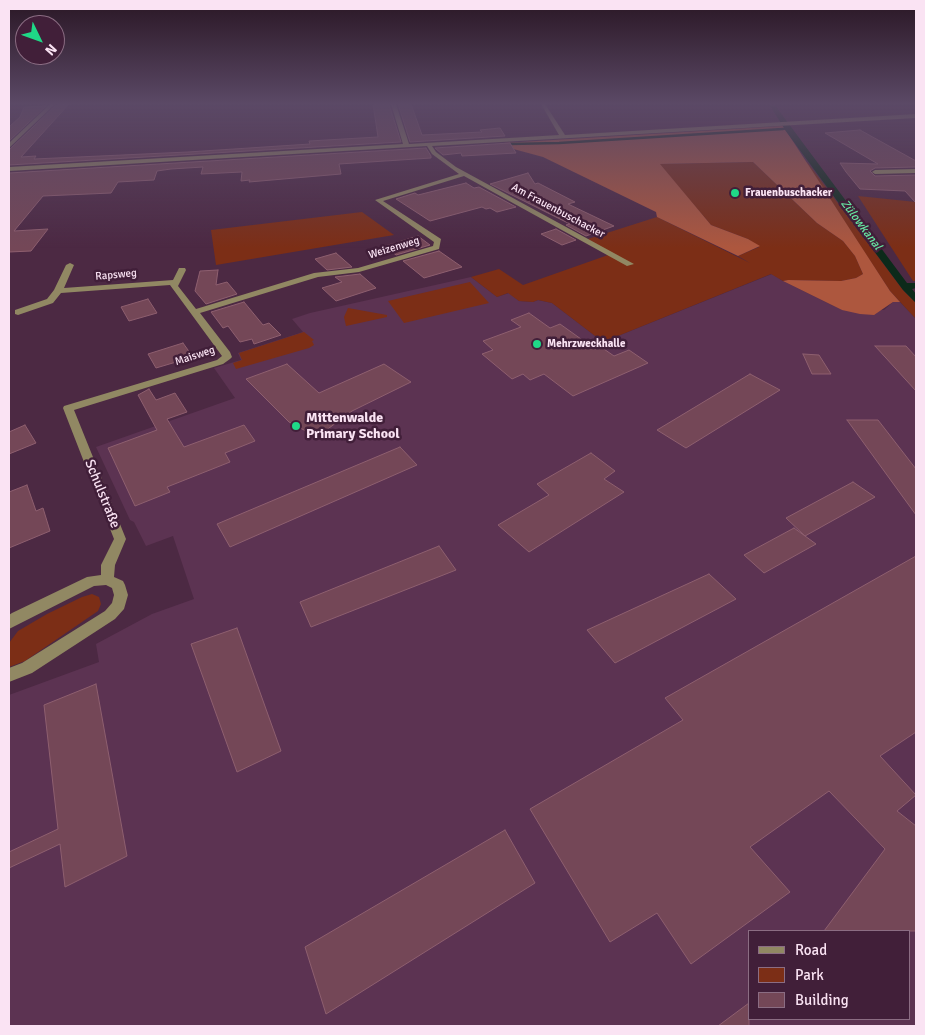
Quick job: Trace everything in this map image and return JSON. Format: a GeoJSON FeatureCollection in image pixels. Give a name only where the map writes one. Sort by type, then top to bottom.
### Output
{"type":"FeatureCollection","features":[{"type":"Feature","properties":{"kind":"street"},"geometry":{"type":"LineString","coordinates":[[9,169],[285,152]]}},
{"type":"Feature","properties":{"kind":"street","name":"Am Frauenbuschacker"},"geometry":{"type":"LineString","coordinates":[[434,152],[445,162],[466,174],[630,264]]}},
{"type":"Feature","properties":{"kind":"street"},"geometry":{"type":"LineString","coordinates":[[875,172],[916,171]]}},
{"type":"Feature","properties":{"kind":"street","name":"Weizenweg"},"geometry":{"type":"LineString","coordinates":[[194,312],[317,275],[360,270],[436,247],[438,241],[378,200],[382,197],[466,174]]}},
{"type":"Feature","properties":{"kind":"street"},"geometry":{"type":"LineString","coordinates":[[58,291],[70,265]]}},
{"type":"Feature","properties":{"kind":"street"},"geometry":{"type":"LineString","coordinates":[[176,282],[182,270]]}},
{"type":"Feature","properties":{"kind":"street","name":"Maisweg"},"geometry":{"type":"LineString","coordinates":[[68,408],[220,362],[227,357],[174,286],[176,282]]}},
{"type":"Feature","properties":{"kind":"street","name":"Rapsweg"},"geometry":{"type":"LineString","coordinates":[[18,312],[50,300],[58,291],[176,282]]}},
{"type":"Feature","properties":{"kind":"street","name":"Schulstraße"},"geometry":{"type":"LineString","coordinates":[[68,408],[120,538],[108,565],[107,580]]}},
{"type":"Feature","properties":{"kind":"street"},"geometry":{"type":"LineString","coordinates":[[9,623],[17,617],[92,581],[107,580],[118,585],[121,595],[119,605],[110,615],[27,668],[9,675]]}},
{"type":"Feature","properties":{"kind":"shaded area"},"geometry":{"type":"Polygon","coordinates":[[[526,152],[800,152],[890,291],[900,302],[893,302],[874,315],[860,314],[842,310],[783,281],[841,281],[856,278],[863,274],[855,256],[843,241],[817,223],[753,162],[660,164],[711,225],[748,239],[760,246],[738,256],[657,217],[656,212],[543,157],[526,152]]]}},
{"type":"Feature","properties":{"kind":"shaded area"},"geometry":{"type":"Polygon","coordinates":[[[772,274],[842,310],[884,310],[893,302],[900,302],[916,319],[916,1026],[9,1026],[9,695],[99,662],[96,644],[152,614],[194,599],[173,536],[146,546],[134,522],[130,520],[96,447],[235,398],[214,368],[241,360],[238,353],[303,332],[292,319],[310,313],[471,277],[497,297],[509,293],[519,301],[533,302],[538,300],[552,303],[603,342],[772,274]]]}},
{"type":"Feature","properties":{"kind":"green space"},"geometry":{"type":"Polygon","coordinates":[[[753,162],[817,223],[843,241],[855,256],[863,274],[856,278],[841,281],[783,281],[771,274],[603,342],[552,303],[538,300],[533,302],[519,301],[508,293],[497,297],[471,277],[499,269],[523,285],[611,254],[588,239],[657,217],[750,263],[738,256],[759,247],[748,239],[711,225],[659,164],[753,162]]]}},
{"type":"Feature","properties":{"kind":"green space"},"geometry":{"type":"Polygon","coordinates":[[[807,162],[903,290],[916,303],[916,319],[890,291],[807,162]]]}},
{"type":"Feature","properties":{"kind":"green space"},"geometry":{"type":"Polygon","coordinates":[[[858,196],[916,202],[916,281],[913,281],[858,196]]]}},
{"type":"Feature","properties":{"kind":"green space"},"geometry":{"type":"Polygon","coordinates":[[[362,212],[394,235],[216,265],[211,230],[362,212]]]}},
{"type":"Feature","properties":{"kind":"green space"},"geometry":{"type":"Polygon","coordinates":[[[470,282],[489,303],[404,323],[388,301],[470,282]]]}},
{"type":"Feature","properties":{"kind":"green space"},"geometry":{"type":"Polygon","coordinates":[[[348,308],[387,315],[387,317],[346,326],[344,317],[348,308]]]}},
{"type":"Feature","properties":{"kind":"green space"},"geometry":{"type":"Polygon","coordinates":[[[304,332],[314,340],[312,341],[314,345],[309,348],[236,369],[233,363],[242,360],[239,353],[304,332]]]}},
{"type":"Feature","properties":{"kind":"green space"},"geometry":{"type":"Polygon","coordinates":[[[92,594],[99,597],[101,604],[98,611],[25,661],[9,667],[9,643],[18,631],[47,614],[92,594]]]}},
{"type":"Feature","properties":{"kind":"water","name":"Zülowkanal"},"geometry":{"type":"Polygon","coordinates":[[[801,152],[810,152],[907,283],[916,283],[916,288],[912,289],[916,294],[916,303],[903,290],[801,152]]]}},
{"type":"Feature","properties":{"kind":"building"},"geometry":{"type":"Polygon","coordinates":[[[9,152],[25,152],[21,157],[36,156],[34,159],[181,152],[225,152],[9,165],[9,152]]]}},
{"type":"Feature","properties":{"kind":"building"},"geometry":{"type":"Polygon","coordinates":[[[354,152],[429,152],[431,156],[431,158],[339,164],[341,174],[249,182],[250,180],[241,181],[242,172],[201,174],[203,167],[171,169],[157,171],[154,180],[118,182],[111,193],[43,196],[14,231],[48,229],[31,251],[9,252],[9,173],[354,152]]]}},
{"type":"Feature","properties":{"kind":"building"},"geometry":{"type":"Polygon","coordinates":[[[440,152],[516,153],[462,156],[461,153],[443,155],[440,152]]]}},
{"type":"Feature","properties":{"kind":"building"},"geometry":{"type":"Polygon","coordinates":[[[858,152],[900,152],[916,161],[916,167],[875,168],[870,171],[875,176],[916,175],[916,203],[905,191],[860,189],[840,163],[878,164],[858,152]]]}},
{"type":"Feature","properties":{"kind":"building"},"geometry":{"type":"Polygon","coordinates":[[[528,173],[535,184],[538,183],[575,202],[568,204],[614,226],[586,236],[566,225],[570,224],[490,184],[528,173]]]}},
{"type":"Feature","properties":{"kind":"building"},"geometry":{"type":"Polygon","coordinates":[[[466,183],[474,188],[479,187],[516,207],[497,212],[490,208],[482,207],[430,221],[396,199],[415,193],[418,195],[466,183]]]}},
{"type":"Feature","properties":{"kind":"building"},"geometry":{"type":"Polygon","coordinates":[[[556,229],[576,240],[562,245],[541,234],[556,229]]]}},
{"type":"Feature","properties":{"kind":"building"},"geometry":{"type":"Polygon","coordinates":[[[418,236],[430,245],[396,255],[385,246],[418,236]]]}},
{"type":"Feature","properties":{"kind":"building"},"geometry":{"type":"Polygon","coordinates":[[[439,251],[462,267],[424,278],[403,261],[439,251]]]}},
{"type":"Feature","properties":{"kind":"building"},"geometry":{"type":"Polygon","coordinates":[[[336,253],[352,267],[327,270],[315,259],[336,253]]]}},
{"type":"Feature","properties":{"kind":"building"},"geometry":{"type":"Polygon","coordinates":[[[218,270],[216,285],[227,282],[237,294],[206,304],[195,291],[200,271],[218,270]]]}},
{"type":"Feature","properties":{"kind":"building"},"geometry":{"type":"Polygon","coordinates":[[[360,274],[376,288],[336,301],[322,288],[342,282],[335,277],[360,274]]]}},
{"type":"Feature","properties":{"kind":"building"},"geometry":{"type":"Polygon","coordinates":[[[148,299],[157,313],[129,321],[121,307],[148,299]]]}},
{"type":"Feature","properties":{"kind":"building"},"geometry":{"type":"Polygon","coordinates":[[[244,302],[263,325],[269,323],[281,335],[254,344],[252,339],[240,342],[228,326],[223,328],[211,312],[244,302]]]}},
{"type":"Feature","properties":{"kind":"building","name":"Mehrzweckhalle"},"geometry":{"type":"Polygon","coordinates":[[[529,313],[550,328],[560,324],[595,349],[601,347],[614,356],[629,350],[648,363],[573,396],[544,374],[530,380],[523,374],[512,379],[482,354],[493,350],[483,341],[521,327],[511,320],[529,313]]]}},
{"type":"Feature","properties":{"kind":"building"},"geometry":{"type":"Polygon","coordinates":[[[183,343],[193,357],[156,368],[148,354],[183,343]]]}},
{"type":"Feature","properties":{"kind":"building"},"geometry":{"type":"Polygon","coordinates":[[[875,346],[906,346],[916,357],[916,391],[875,346]]]}},
{"type":"Feature","properties":{"kind":"building"},"geometry":{"type":"Polygon","coordinates":[[[803,354],[819,355],[831,374],[812,374],[803,354]]]}},
{"type":"Feature","properties":{"kind":"building"},"geometry":{"type":"Polygon","coordinates":[[[287,364],[319,393],[384,364],[411,382],[352,411],[317,437],[289,422],[246,379],[287,364]]]}},
{"type":"Feature","properties":{"kind":"building"},"geometry":{"type":"Polygon","coordinates":[[[750,374],[780,390],[686,448],[657,430],[750,374]]]}},
{"type":"Feature","properties":{"kind":"building"},"geometry":{"type":"Polygon","coordinates":[[[149,389],[156,400],[175,393],[187,412],[167,419],[184,447],[244,425],[255,441],[225,453],[230,462],[167,487],[170,492],[135,506],[108,448],[157,430],[138,395],[149,389]]]}},
{"type":"Feature","properties":{"kind":"building"},"geometry":{"type":"Polygon","coordinates":[[[847,420],[878,420],[916,469],[916,515],[847,420]]]}},
{"type":"Feature","properties":{"kind":"building"},"geometry":{"type":"Polygon","coordinates":[[[25,425],[36,443],[9,454],[9,432],[25,425]]]}},
{"type":"Feature","properties":{"kind":"building"},"geometry":{"type":"Polygon","coordinates":[[[400,447],[417,465],[230,547],[217,524],[400,447]]]}},
{"type":"Feature","properties":{"kind":"building"},"geometry":{"type":"Polygon","coordinates":[[[591,453],[615,471],[604,479],[624,492],[529,552],[498,525],[549,495],[537,484],[591,453]]]}},
{"type":"Feature","properties":{"kind":"building"},"geometry":{"type":"Polygon","coordinates":[[[853,482],[875,497],[805,536],[786,518],[853,482]]]}},
{"type":"Feature","properties":{"kind":"building"},"geometry":{"type":"Polygon","coordinates":[[[27,485],[36,511],[43,508],[50,531],[9,548],[9,492],[27,485]]]}},
{"type":"Feature","properties":{"kind":"building"},"geometry":{"type":"Polygon","coordinates":[[[794,528],[816,544],[764,573],[744,555],[794,528]]]}},
{"type":"Feature","properties":{"kind":"building"},"geometry":{"type":"Polygon","coordinates":[[[439,546],[456,570],[311,627],[300,602],[439,546]]]}},
{"type":"Feature","properties":{"kind":"building"},"geometry":{"type":"Polygon","coordinates":[[[916,556],[916,732],[880,756],[916,795],[897,811],[916,826],[916,931],[825,930],[885,849],[829,791],[750,847],[790,892],[691,964],[657,913],[610,942],[530,809],[683,720],[665,698],[916,556]]]}},
{"type":"Feature","properties":{"kind":"building"},"geometry":{"type":"Polygon","coordinates":[[[709,574],[736,599],[615,663],[587,630],[709,574]]]}},
{"type":"Feature","properties":{"kind":"building"},"geometry":{"type":"Polygon","coordinates":[[[237,628],[281,751],[237,772],[191,644],[237,628]]]}},
{"type":"Feature","properties":{"kind":"building"},"geometry":{"type":"Polygon","coordinates":[[[96,684],[127,856],[65,887],[60,844],[9,868],[9,852],[58,829],[44,705],[96,684]]]}},
{"type":"Feature","properties":{"kind":"building"},"geometry":{"type":"Polygon","coordinates":[[[505,830],[535,883],[326,1014],[305,947],[505,830]]]}},
{"type":"Feature","properties":{"kind":"building"},"geometry":{"type":"Polygon","coordinates":[[[748,1004],[749,1026],[718,1026],[748,1004]]]}},
{"type":"Feature","properties":{"kind":"place","name":"Frauenbuschacker"},"geometry":{"type":"Point","coordinates":[735,193]}},
{"type":"Feature","properties":{"kind":"place","name":"Mehrzweckhalle"},"geometry":{"type":"Point","coordinates":[537,344]}},
{"type":"Feature","properties":{"kind":"place","name":"Mittenwalde Primary School"},"geometry":{"type":"Point","coordinates":[296,426]}}]}
